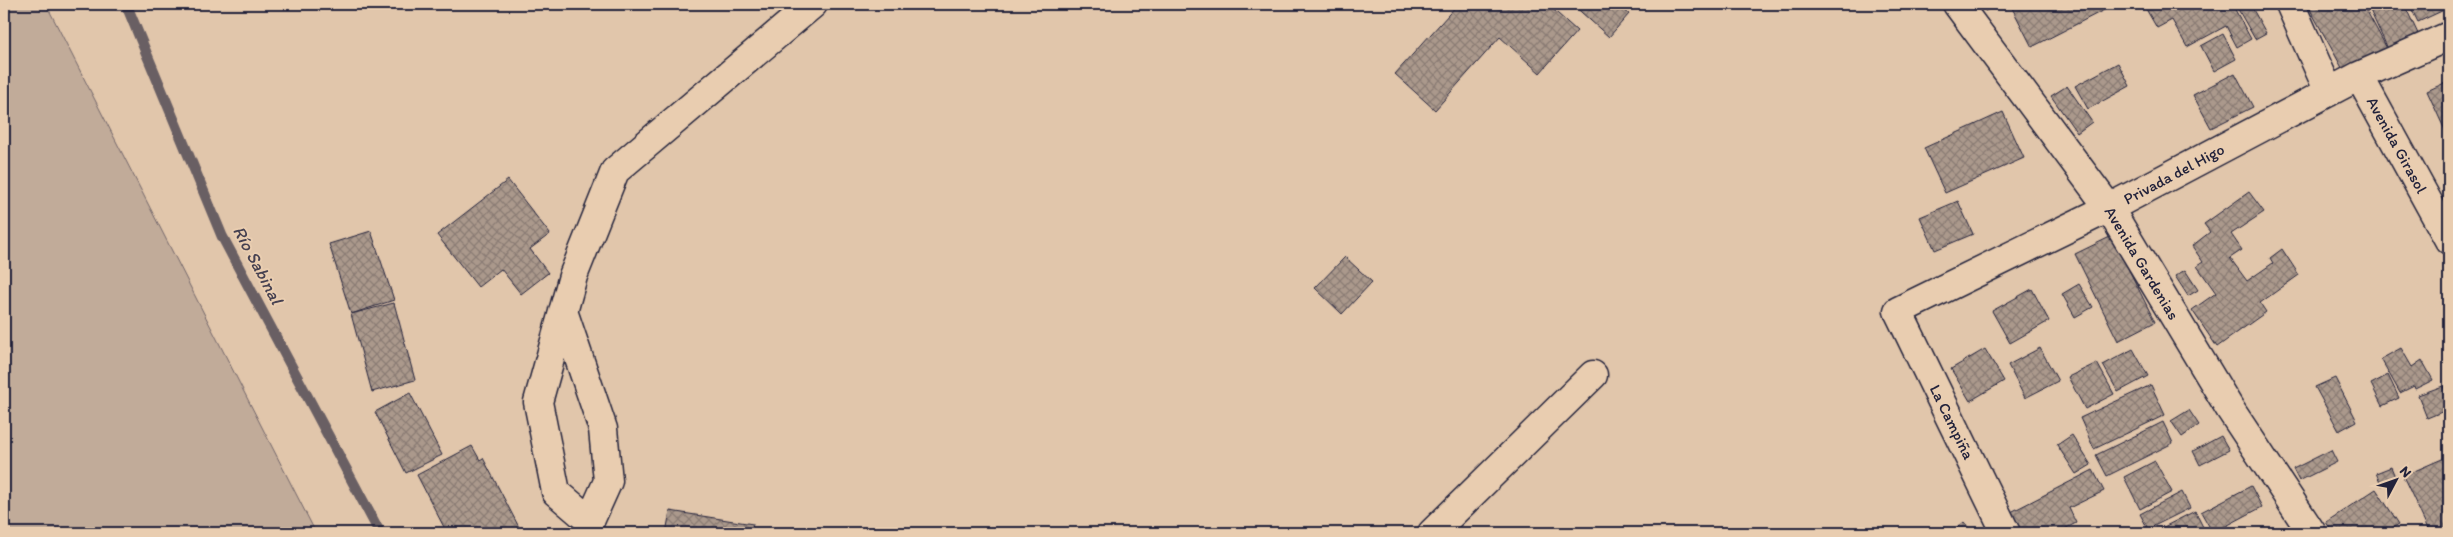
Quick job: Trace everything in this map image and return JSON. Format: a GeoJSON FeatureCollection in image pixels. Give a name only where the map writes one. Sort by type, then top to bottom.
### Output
{"type":"FeatureCollection","features":[{"type":"Feature","properties":{"kind":"street"},"geometry":{"type":"LineString","coordinates":[[563,311],[603,429],[608,480],[590,521],[556,492],[538,402],[563,311],[573,276],[615,172],[813,4]]}},
{"type":"Feature","properties":{"kind":"street","name":"Avenida Gardenias"},"geometry":{"type":"LineString","coordinates":[[1957,4],[2109,208],[2230,409],[2312,533]]}},
{"type":"Feature","properties":{"kind":"street"},"geometry":{"type":"LineString","coordinates":[[2290,4],[2329,92]]}},
{"type":"Feature","properties":{"kind":"street","name":"Privada del Higo"},"geometry":{"type":"LineString","coordinates":[[1898,311],[2109,208],[2359,76],[2449,36]]}},
{"type":"Feature","properties":{"kind":"street","name":"Avenida Girasol"},"geometry":{"type":"LineString","coordinates":[[2359,76],[2449,240]]}},
{"type":"Feature","properties":{"kind":"street","name":"La Campiña"},"geometry":{"type":"LineString","coordinates":[[1898,311],[2006,533]]}},
{"type":"Feature","properties":{"kind":"street"},"geometry":{"type":"LineString","coordinates":[[1432,533],[1593,375]]}},
{"type":"Feature","properties":{"kind":"shaded area"},"geometry":{"type":"Polygon","coordinates":[[[4,4],[46,4],[316,533],[4,533],[4,4]]]}},
{"type":"Feature","properties":{"kind":"building"},"geometry":{"type":"Polygon","coordinates":[[[1458,4],[1547,4],[1577,31],[1540,73],[1500,37],[1435,110],[1395,74],[1458,4]]]}},
{"type":"Feature","properties":{"kind":"building"},"geometry":{"type":"Polygon","coordinates":[[[1572,4],[1617,4],[1629,14],[1609,37],[1572,4]]]}},
{"type":"Feature","properties":{"kind":"building"},"geometry":{"type":"Polygon","coordinates":[[[1982,4],[1999,4],[1985,11],[1982,4]]]}},
{"type":"Feature","properties":{"kind":"building"},"geometry":{"type":"Polygon","coordinates":[[[2010,4],[2103,4],[2106,9],[2032,47],[2010,4]]]}},
{"type":"Feature","properties":{"kind":"building"},"geometry":{"type":"Polygon","coordinates":[[[2156,4],[2232,4],[2251,39],[2237,47],[2226,26],[2187,47],[2172,20],[2157,28],[2146,9],[2156,4]]]}},
{"type":"Feature","properties":{"kind":"building"},"geometry":{"type":"Polygon","coordinates":[[[2235,4],[2250,4],[2266,33],[2255,39],[2235,4]]]}},
{"type":"Feature","properties":{"kind":"building"},"geometry":{"type":"Polygon","coordinates":[[[2307,4],[2363,4],[2389,52],[2346,75],[2307,4]]]}},
{"type":"Feature","properties":{"kind":"building"},"geometry":{"type":"Polygon","coordinates":[[[2367,4],[2404,4],[2420,38],[2389,51],[2367,4]]]}},
{"type":"Feature","properties":{"kind":"building"},"geometry":{"type":"Polygon","coordinates":[[[2409,4],[2441,4],[2444,10],[2418,22],[2409,4]]]}},
{"type":"Feature","properties":{"kind":"building"},"geometry":{"type":"Polygon","coordinates":[[[2223,34],[2236,59],[2214,71],[2201,46],[2223,34]]]}},
{"type":"Feature","properties":{"kind":"building"},"geometry":{"type":"Polygon","coordinates":[[[2118,63],[2130,86],[2088,109],[2075,86],[2118,63]]]}},
{"type":"Feature","properties":{"kind":"building"},"geometry":{"type":"Polygon","coordinates":[[[2235,73],[2253,107],[2211,128],[2193,95],[2235,73]]]}},
{"type":"Feature","properties":{"kind":"building"},"geometry":{"type":"Polygon","coordinates":[[[2449,81],[2449,139],[2427,91],[2449,81]]]}},
{"type":"Feature","properties":{"kind":"building"},"geometry":{"type":"Polygon","coordinates":[[[2067,86],[2092,122],[2077,133],[2051,96],[2067,86]]]}},
{"type":"Feature","properties":{"kind":"building"},"geometry":{"type":"Polygon","coordinates":[[[2003,112],[2024,158],[1945,193],[1924,148],[2003,112]]]}},
{"type":"Feature","properties":{"kind":"building"},"geometry":{"type":"Polygon","coordinates":[[[508,180],[550,234],[530,249],[548,273],[521,294],[501,269],[478,287],[437,235],[508,180]]]}},
{"type":"Feature","properties":{"kind":"building"},"geometry":{"type":"Polygon","coordinates":[[[2249,192],[2264,212],[2231,234],[2242,250],[2230,258],[2247,281],[2273,263],[2270,258],[2282,249],[2299,275],[2260,303],[2266,312],[2217,347],[2192,310],[2216,293],[2197,266],[2203,262],[2192,246],[2210,232],[2204,224],[2249,192]]]}},
{"type":"Feature","properties":{"kind":"building"},"geometry":{"type":"Polygon","coordinates":[[[1958,201],[1973,234],[1935,250],[1920,217],[1958,201]]]}},
{"type":"Feature","properties":{"kind":"building"},"geometry":{"type":"Polygon","coordinates":[[[371,231],[394,300],[351,314],[329,244],[371,231]]]}},
{"type":"Feature","properties":{"kind":"building"},"geometry":{"type":"Polygon","coordinates":[[[2112,236],[2155,322],[2118,341],[2075,254],[2112,236]]]}},
{"type":"Feature","properties":{"kind":"building"},"geometry":{"type":"Polygon","coordinates":[[[1345,257],[1372,282],[1342,314],[1315,288],[1345,257]]]}},
{"type":"Feature","properties":{"kind":"building"},"geometry":{"type":"Polygon","coordinates":[[[2185,270],[2198,290],[2188,296],[2175,276],[2185,270]]]}},
{"type":"Feature","properties":{"kind":"building"},"geometry":{"type":"Polygon","coordinates":[[[2079,284],[2093,307],[2075,317],[2062,294],[2079,284]]]}},
{"type":"Feature","properties":{"kind":"building"},"geometry":{"type":"Polygon","coordinates":[[[2032,289],[2049,321],[2010,343],[1992,311],[2032,289]]]}},
{"type":"Feature","properties":{"kind":"building"},"geometry":{"type":"Polygon","coordinates":[[[394,303],[415,380],[372,392],[351,314],[394,303]]]}},
{"type":"Feature","properties":{"kind":"building"},"geometry":{"type":"Polygon","coordinates":[[[2040,348],[2058,381],[2025,398],[2008,365],[2040,348]]]}},
{"type":"Feature","properties":{"kind":"building"},"geometry":{"type":"Polygon","coordinates":[[[2401,348],[2412,367],[2422,360],[2433,380],[2415,389],[2414,386],[2400,393],[2381,359],[2401,348]]]}},
{"type":"Feature","properties":{"kind":"building"},"geometry":{"type":"Polygon","coordinates":[[[1985,349],[2004,381],[1970,401],[1951,369],[1985,349]]]}},
{"type":"Feature","properties":{"kind":"building"},"geometry":{"type":"Polygon","coordinates":[[[2133,349],[2148,376],[2118,392],[2103,365],[2133,349]]]}},
{"type":"Feature","properties":{"kind":"building"},"geometry":{"type":"Polygon","coordinates":[[[2097,363],[2114,394],[2085,409],[2068,377],[2097,363]]]}},
{"type":"Feature","properties":{"kind":"building"},"geometry":{"type":"Polygon","coordinates":[[[2388,375],[2399,398],[2382,406],[2371,384],[2388,375]]]}},
{"type":"Feature","properties":{"kind":"building"},"geometry":{"type":"Polygon","coordinates":[[[2335,378],[2357,421],[2339,431],[2315,387],[2335,378]]]}},
{"type":"Feature","properties":{"kind":"building"},"geometry":{"type":"Polygon","coordinates":[[[2151,385],[2165,415],[2094,449],[2080,418],[2151,385]]]}},
{"type":"Feature","properties":{"kind":"building"},"geometry":{"type":"Polygon","coordinates":[[[2443,386],[2449,401],[2449,409],[2427,418],[2418,395],[2443,386]]]}},
{"type":"Feature","properties":{"kind":"building"},"geometry":{"type":"Polygon","coordinates":[[[410,393],[442,455],[406,473],[375,412],[410,393]]]}},
{"type":"Feature","properties":{"kind":"building"},"geometry":{"type":"Polygon","coordinates":[[[2189,410],[2199,425],[2182,437],[2171,421],[2189,410]]]}},
{"type":"Feature","properties":{"kind":"building"},"geometry":{"type":"Polygon","coordinates":[[[2163,422],[2173,443],[2107,476],[2096,455],[2163,422]]]}},
{"type":"Feature","properties":{"kind":"building"},"geometry":{"type":"Polygon","coordinates":[[[2072,435],[2091,465],[2076,474],[2057,445],[2072,435]]]}},
{"type":"Feature","properties":{"kind":"building"},"geometry":{"type":"Polygon","coordinates":[[[2221,436],[2229,450],[2200,465],[2193,451],[2221,436]]]}},
{"type":"Feature","properties":{"kind":"building"},"geometry":{"type":"Polygon","coordinates":[[[472,446],[480,460],[483,458],[522,533],[447,533],[417,475],[472,446]]]}},
{"type":"Feature","properties":{"kind":"building"},"geometry":{"type":"Polygon","coordinates":[[[2331,450],[2337,462],[2299,481],[2293,469],[2331,450]]]}},
{"type":"Feature","properties":{"kind":"building"},"geometry":{"type":"Polygon","coordinates":[[[2449,456],[2449,533],[2430,533],[2403,476],[2449,456]]]}},
{"type":"Feature","properties":{"kind":"building"},"geometry":{"type":"Polygon","coordinates":[[[2155,461],[2172,492],[2140,509],[2124,477],[2155,461]]]}},
{"type":"Feature","properties":{"kind":"building"},"geometry":{"type":"Polygon","coordinates":[[[2391,467],[2396,479],[2382,486],[2376,473],[2391,467]]]}},
{"type":"Feature","properties":{"kind":"building"},"geometry":{"type":"Polygon","coordinates":[[[2093,470],[2104,491],[2069,508],[2076,523],[2057,533],[2021,533],[2011,512],[2093,470]]]}},
{"type":"Feature","properties":{"kind":"building"},"geometry":{"type":"Polygon","coordinates":[[[2251,486],[2262,507],[2213,533],[2201,512],[2251,486]]]}},
{"type":"Feature","properties":{"kind":"building"},"geometry":{"type":"Polygon","coordinates":[[[2376,489],[2399,524],[2384,533],[2333,533],[2326,522],[2376,489]]]}},
{"type":"Feature","properties":{"kind":"building"},"geometry":{"type":"Polygon","coordinates":[[[2182,492],[2190,508],[2148,529],[2140,514],[2182,492]]]}},
{"type":"Feature","properties":{"kind":"building"},"geometry":{"type":"Polygon","coordinates":[[[670,511],[753,524],[751,533],[666,533],[670,511]]]}},
{"type":"Feature","properties":{"kind":"building"},"geometry":{"type":"Polygon","coordinates":[[[2195,511],[2206,533],[2152,533],[2195,511]]]}},
{"type":"Feature","properties":{"kind":"building"},"geometry":{"type":"Polygon","coordinates":[[[1964,522],[1973,533],[1951,533],[1964,522]]]}},
{"type":"Feature","properties":{"kind":"waterway","name":"Río Sabinal"},"geometry":{"type":"LineString","coordinates":[[126,4],[222,236],[380,533]]}}]}
